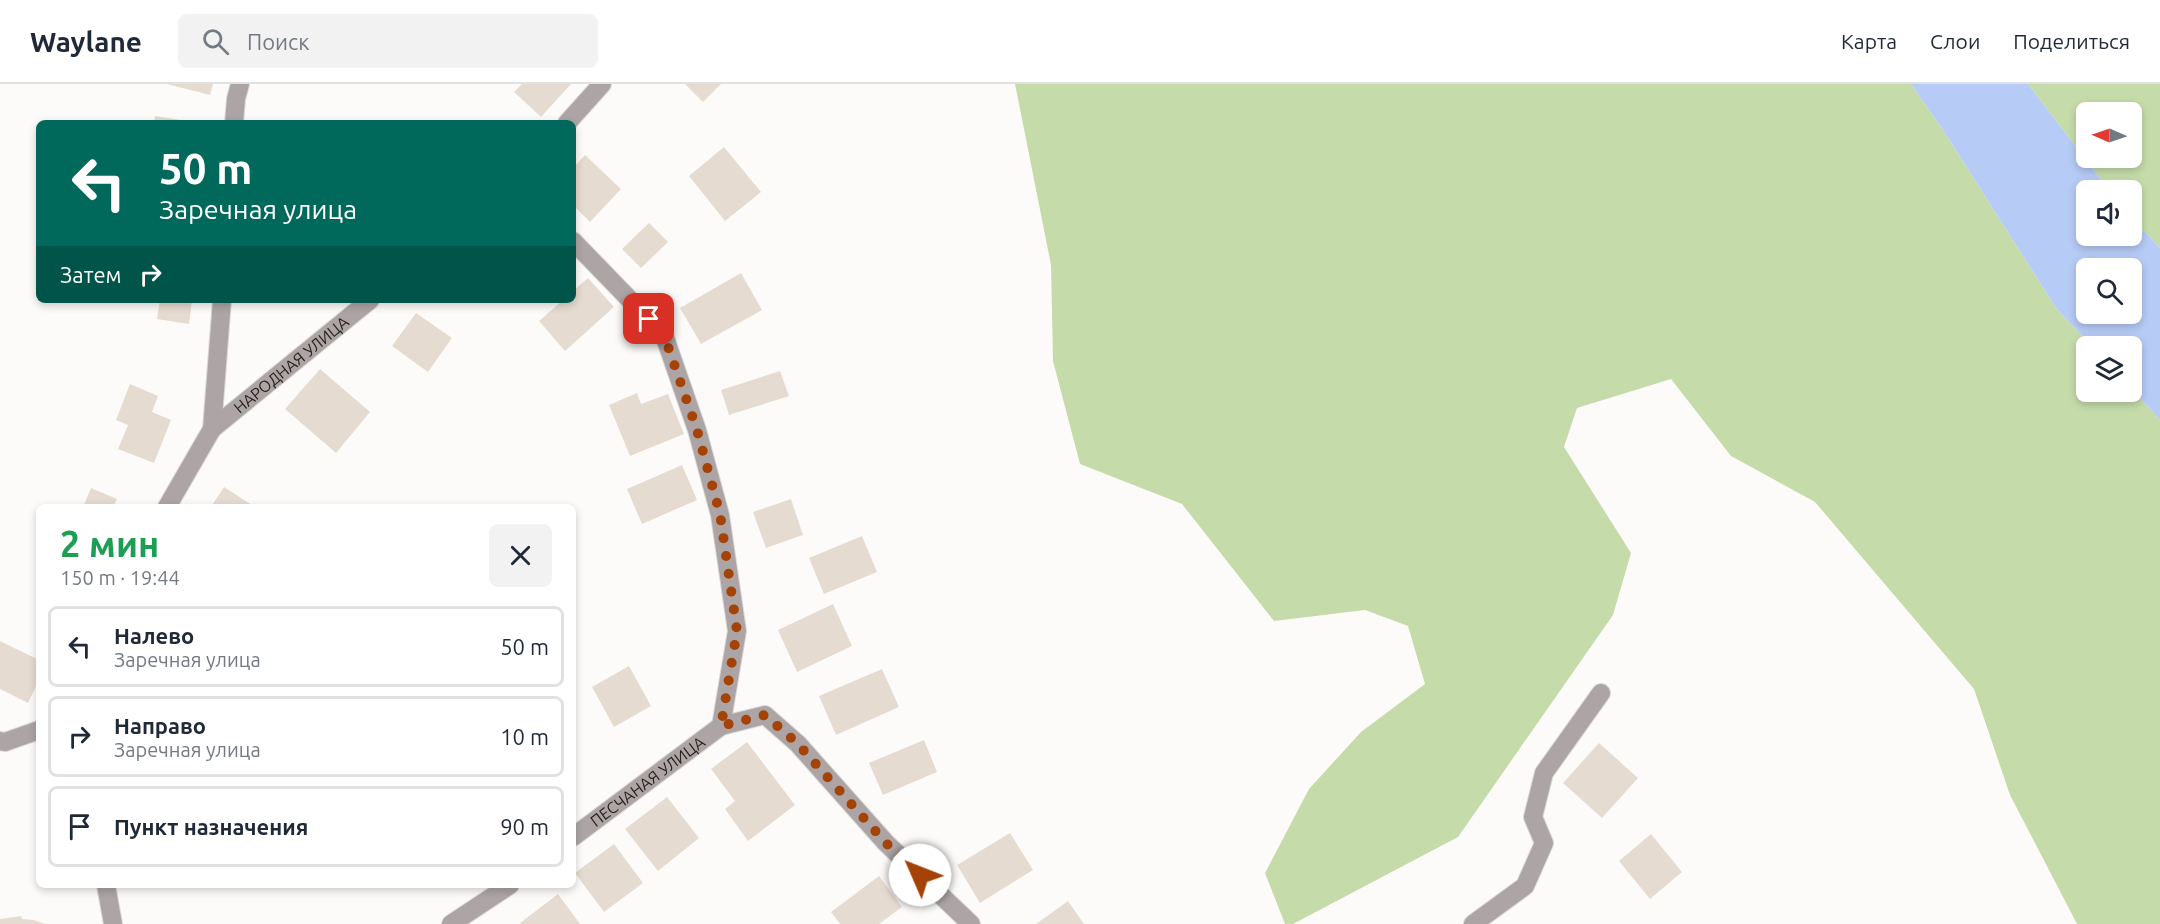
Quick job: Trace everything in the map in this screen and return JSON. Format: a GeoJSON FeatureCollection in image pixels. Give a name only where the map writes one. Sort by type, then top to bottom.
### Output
{"type":"FeatureCollection","features":[{"type":"Feature","properties":{"kind":"street"},"geometry":{"type":"LineString","coordinates":[[234,120],[240,84]]}},
{"type":"Feature","properties":{"kind":"street"},"geometry":{"type":"LineString","coordinates":[[570,120],[602,84]]}},
{"type":"Feature","properties":{"kind":"street"},"geometry":{"type":"LineString","coordinates":[[576,244],[664,335],[697,430],[720,514],[737,631],[721,726],[765,715],[798,744],[886,843],[971,924]]}},
{"type":"Feature","properties":{"kind":"street"},"geometry":{"type":"LineString","coordinates":[[169,504],[212,429],[222,303]]}},
{"type":"Feature","properties":{"kind":"street","name":"НАРОДНАЯ УЛИЦА"},"geometry":{"type":"LineString","coordinates":[[212,429],[366,303]]}},
{"type":"Feature","properties":{"kind":"street"},"geometry":{"type":"LineString","coordinates":[[1473,924],[1525,886],[1544,843],[1533,817],[1544,773],[1601,693]]}},
{"type":"Feature","properties":{"kind":"street","name":"ПЕСЧАНАЯ УЛИЦА"},"geometry":{"type":"LineString","coordinates":[[576,835],[721,726]]}},
{"type":"Feature","properties":{"kind":"street"},"geometry":{"type":"LineString","coordinates":[[0,741],[5,742],[36,731]]}},
{"type":"Feature","properties":{"kind":"street"},"geometry":{"type":"LineString","coordinates":[[107,888],[113,924]]}},
{"type":"Feature","properties":{"kind":"street"},"geometry":{"type":"LineString","coordinates":[[451,924],[505,888]]}},
{"type":"Feature","properties":{"kind":"green space"},"geometry":{"type":"Polygon","coordinates":[[[1015,84],[1911,84],[1945,133],[2056,308],[2083,336],[2076,336],[2076,402],[2142,402],[2142,400],[2160,420],[2160,924],[2077,924],[2010,795],[1974,689],[1815,502],[1731,456],[1671,379],[1577,408],[1564,447],[1631,553],[1613,615],[1458,837],[1293,924],[1285,924],[1265,873],[1309,789],[1361,732],[1425,684],[1408,626],[1365,610],[1274,621],[1182,504],[1080,464],[1053,361],[1051,265],[1015,84]]]}},
{"type":"Feature","properties":{"kind":"green space"},"geometry":{"type":"Polygon","coordinates":[[[2028,84],[2160,84],[2160,248],[2142,229],[2142,180],[2101,180],[2092,168],[2142,168],[2142,102],[2076,102],[2076,147],[2028,84]]]}},
{"type":"Feature","properties":{"kind":"water"},"geometry":{"type":"Polygon","coordinates":[[[1911,84],[2028,84],[2076,147],[2076,168],[2092,168],[2101,180],[2076,180],[2076,246],[2142,246],[2142,229],[2160,248],[2160,420],[2142,400],[2142,336],[2083,336],[2056,308],[1945,133],[1911,84]]]}},
{"type":"Feature","properties":{"kind":"building"},"geometry":{"type":"Polygon","coordinates":[[[167,84],[213,84],[210,95],[167,84]]]}},
{"type":"Feature","properties":{"kind":"building"},"geometry":{"type":"Polygon","coordinates":[[[522,84],[571,84],[541,117],[514,92],[522,84]]]}},
{"type":"Feature","properties":{"kind":"building"},"geometry":{"type":"Polygon","coordinates":[[[685,84],[721,84],[703,102],[685,84]]]}},
{"type":"Feature","properties":{"kind":"building"},"geometry":{"type":"Polygon","coordinates":[[[155,116],[181,120],[154,120],[155,116]]]}},
{"type":"Feature","properties":{"kind":"building"},"geometry":{"type":"Polygon","coordinates":[[[724,147],[761,192],[725,221],[689,176],[724,147]]]}},
{"type":"Feature","properties":{"kind":"building"},"geometry":{"type":"Polygon","coordinates":[[[585,155],[621,189],[590,222],[576,208],[576,165],[585,155]]]}},
{"type":"Feature","properties":{"kind":"building"},"geometry":{"type":"Polygon","coordinates":[[[649,223],[668,242],[641,268],[622,249],[649,223]]]}},
{"type":"Feature","properties":{"kind":"building"},"geometry":{"type":"Polygon","coordinates":[[[741,273],[762,310],[701,344],[680,308],[741,273]]]}},
{"type":"Feature","properties":{"kind":"building"},"geometry":{"type":"Polygon","coordinates":[[[588,278],[614,307],[565,351],[539,321],[560,303],[576,303],[576,288],[588,278]]]}},
{"type":"Feature","properties":{"kind":"building"},"geometry":{"type":"Polygon","coordinates":[[[160,303],[192,303],[189,324],[157,319],[160,303]]]}},
{"type":"Feature","properties":{"kind":"building"},"geometry":{"type":"Polygon","coordinates":[[[416,313],[452,338],[428,372],[392,346],[416,313]]]}},
{"type":"Feature","properties":{"kind":"building"},"geometry":{"type":"Polygon","coordinates":[[[320,369],[370,412],[336,453],[285,409],[320,369]]]}},
{"type":"Feature","properties":{"kind":"building"},"geometry":{"type":"Polygon","coordinates":[[[780,371],[789,396],[729,415],[721,390],[780,371]]]}},
{"type":"Feature","properties":{"kind":"building"},"geometry":{"type":"Polygon","coordinates":[[[130,384],[158,396],[152,412],[171,420],[154,463],[118,449],[128,425],[116,420],[130,384]]]}},
{"type":"Feature","properties":{"kind":"building"},"geometry":{"type":"Polygon","coordinates":[[[637,393],[641,404],[668,394],[684,434],[630,456],[609,405],[637,393]]]}},
{"type":"Feature","properties":{"kind":"building"},"geometry":{"type":"Polygon","coordinates":[[[682,465],[697,500],[642,524],[627,489],[682,465]]]}},
{"type":"Feature","properties":{"kind":"building"},"geometry":{"type":"Polygon","coordinates":[[[224,487],[250,504],[213,504],[224,487]]]}},
{"type":"Feature","properties":{"kind":"building"},"geometry":{"type":"Polygon","coordinates":[[[91,488],[117,499],[114,504],[84,504],[91,488]]]}},
{"type":"Feature","properties":{"kind":"building"},"geometry":{"type":"Polygon","coordinates":[[[791,499],[803,535],[766,548],[753,512],[791,499]]]}},
{"type":"Feature","properties":{"kind":"building"},"geometry":{"type":"Polygon","coordinates":[[[862,536],[877,572],[824,594],[809,558],[862,536]]]}},
{"type":"Feature","properties":{"kind":"building"},"geometry":{"type":"Polygon","coordinates":[[[833,604],[852,646],[797,672],[778,630],[833,604]]]}},
{"type":"Feature","properties":{"kind":"building"},"geometry":{"type":"Polygon","coordinates":[[[0,641],[36,659],[36,686],[28,703],[0,689],[0,641]]]}},
{"type":"Feature","properties":{"kind":"building"},"geometry":{"type":"Polygon","coordinates":[[[629,666],[651,706],[614,727],[592,687],[629,666]]]}},
{"type":"Feature","properties":{"kind":"building"},"geometry":{"type":"Polygon","coordinates":[[[882,669],[899,707],[836,735],[819,696],[882,669]]]}},
{"type":"Feature","properties":{"kind":"building"},"geometry":{"type":"Polygon","coordinates":[[[924,740],[937,772],[883,795],[869,763],[924,740]]]}},
{"type":"Feature","properties":{"kind":"building"},"geometry":{"type":"Polygon","coordinates":[[[747,742],[795,805],[748,841],[725,809],[735,801],[711,769],[747,742]]]}},
{"type":"Feature","properties":{"kind":"building"},"geometry":{"type":"Polygon","coordinates":[[[1599,743],[1638,778],[1602,818],[1563,783],[1599,743]]]}},
{"type":"Feature","properties":{"kind":"building"},"geometry":{"type":"Polygon","coordinates":[[[667,797],[699,838],[658,871],[625,829],[667,797]]]}},
{"type":"Feature","properties":{"kind":"building"},"geometry":{"type":"Polygon","coordinates":[[[1010,833],[1033,870],[980,903],[957,865],[1010,833]]]}},
{"type":"Feature","properties":{"kind":"building"},"geometry":{"type":"Polygon","coordinates":[[[1651,834],[1682,872],[1650,899],[1619,861],[1651,834]]]}},
{"type":"Feature","properties":{"kind":"building"},"geometry":{"type":"Polygon","coordinates":[[[614,844],[643,883],[604,912],[576,872],[614,844]]]}},
{"type":"Feature","properties":{"kind":"building"},"geometry":{"type":"Polygon","coordinates":[[[879,876],[902,907],[879,924],[840,924],[831,912],[879,876]]]}},
{"type":"Feature","properties":{"kind":"building"},"geometry":{"type":"Polygon","coordinates":[[[558,894],[580,924],[520,923],[558,894]]]}},
{"type":"Feature","properties":{"kind":"building"},"geometry":{"type":"Polygon","coordinates":[[[1068,901],[1084,924],[1036,924],[1068,901]]]}},
{"type":"Feature","properties":{"kind":"building"},"geometry":{"type":"Polygon","coordinates":[[[21,916],[22,919],[45,924],[0,924],[0,919],[21,916]]]}},
{"type":"Feature","properties":{"kind":"route"},"geometry":{"type":"LineString","coordinates":[[649,319],[664,335],[697,430],[720,514],[737,631],[721,726],[765,715],[798,744],[886,843],[920,875]]}}]}
